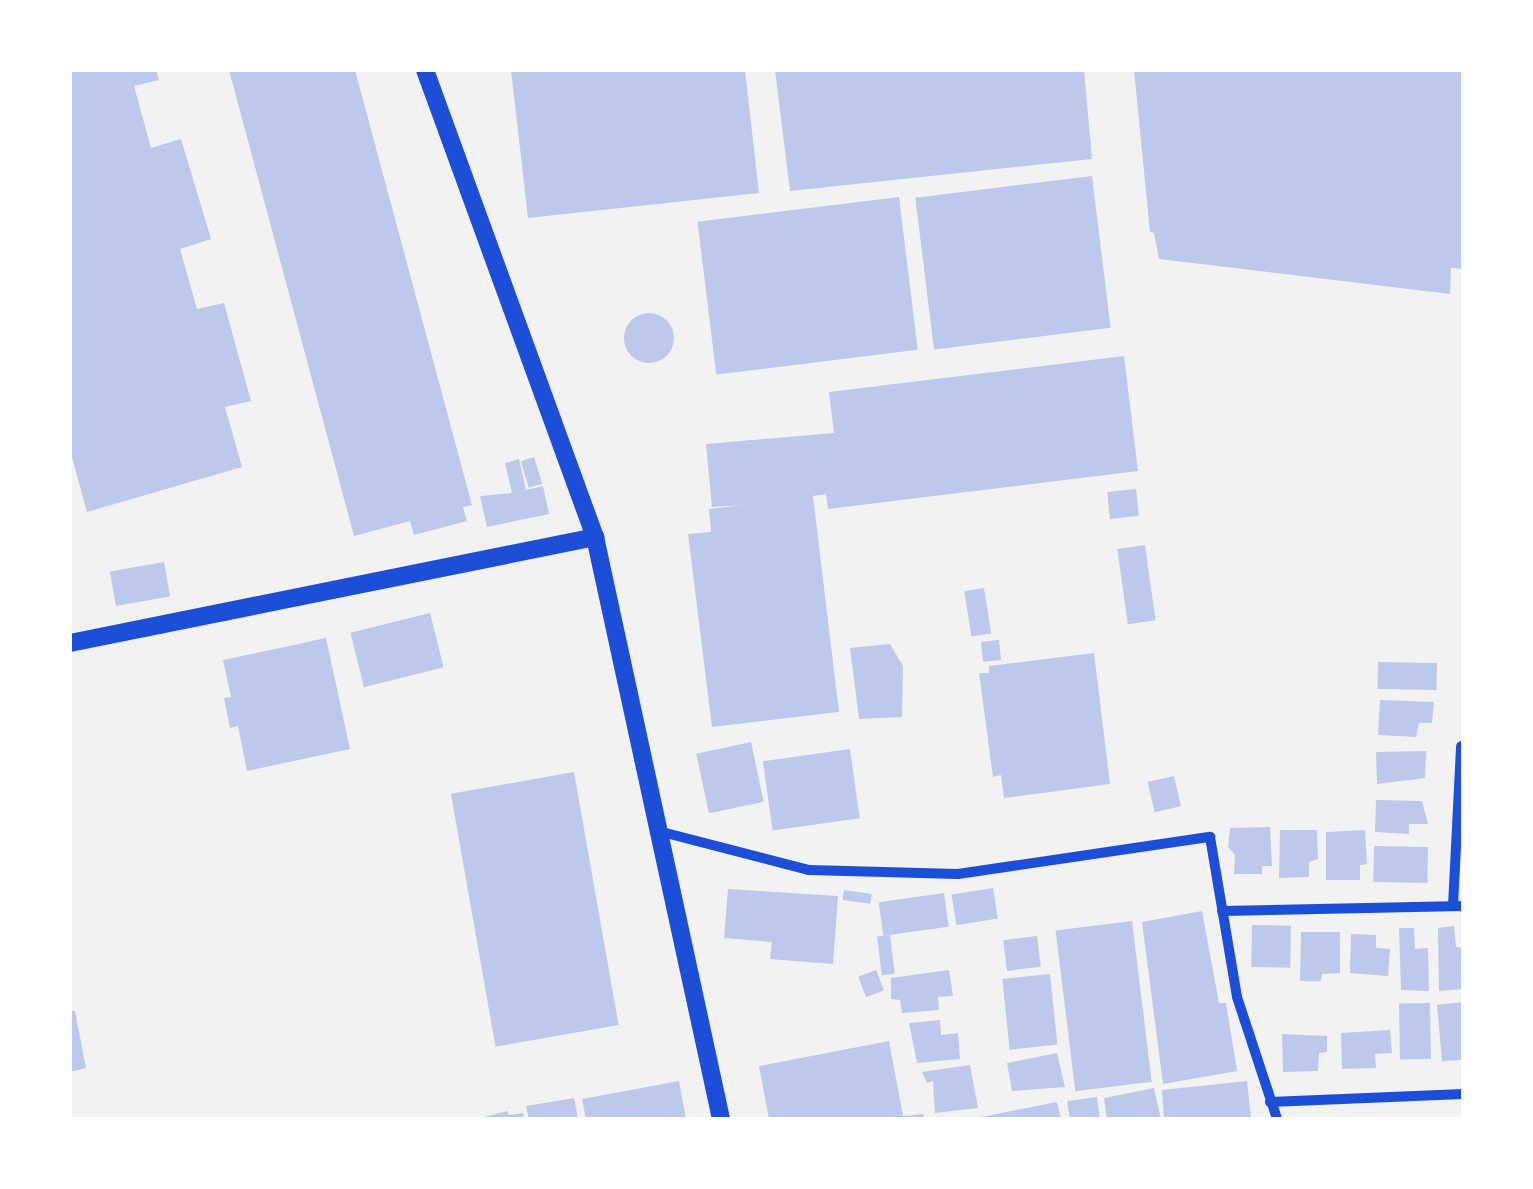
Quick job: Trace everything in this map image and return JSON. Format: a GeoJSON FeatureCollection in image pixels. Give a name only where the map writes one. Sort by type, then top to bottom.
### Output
{"type":"FeatureCollection","features":[{"type":"Feature","properties":{"kind":"street"},"geometry":{"type":"LineString","coordinates":[[425,70],[596,537],[721,1119]]}},
{"type":"Feature","properties":{"kind":"street"},"geometry":{"type":"LineString","coordinates":[[70,643],[596,537]]}},
{"type":"Feature","properties":{"kind":"street"},"geometry":{"type":"LineString","coordinates":[[1222,912],[1458,906],[1461,746]]}},
{"type":"Feature","properties":{"kind":"street"},"geometry":{"type":"LineString","coordinates":[[662,832],[809,870],[958,874],[1210,837],[1237,998],[1277,1119]]}},
{"type":"Feature","properties":{"kind":"street"},"geometry":{"type":"LineString","coordinates":[[1270,1102],[1463,1094]]}},
{"type":"Feature","properties":{"kind":"building"},"geometry":{"type":"Polygon","coordinates":[[[70,70],[156,70],[159,80],[134,86],[151,148],[181,139],[211,239],[180,249],[197,309],[224,303],[251,401],[225,407],[242,467],[87,512],[70,450],[70,70]]]}},
{"type":"Feature","properties":{"kind":"building"},"geometry":{"type":"Polygon","coordinates":[[[229,70],[355,70],[472,505],[463,507],[467,521],[414,535],[410,521],[354,536],[229,70]]]}},
{"type":"Feature","properties":{"kind":"building"},"geometry":{"type":"Polygon","coordinates":[[[511,70],[745,70],[759,193],[528,218],[511,70]]]}},
{"type":"Feature","properties":{"kind":"building"},"geometry":{"type":"Polygon","coordinates":[[[775,70],[1084,70],[1092,159],[790,191],[775,70]]]}},
{"type":"Feature","properties":{"kind":"building"},"geometry":{"type":"Polygon","coordinates":[[[1134,70],[1463,70],[1463,269],[1451,268],[1450,294],[1159,259],[1154,233],[1150,232],[1134,70]]]}},
{"type":"Feature","properties":{"kind":"building"},"geometry":{"type":"Polygon","coordinates":[[[1092,176],[1111,328],[934,350],[915,198],[1092,176]]]}},
{"type":"Feature","properties":{"kind":"building"},"geometry":{"type":"Polygon","coordinates":[[[899,197],[918,350],[716,375],[698,222],[899,197]]]}},
{"type":"Feature","properties":{"kind":"building"},"geometry":{"type":"Polygon","coordinates":[[[649,313],[667,320],[674,338],[667,356],[649,363],[631,356],[624,338],[631,320],[649,313]]]}},
{"type":"Feature","properties":{"kind":"building"},"geometry":{"type":"Polygon","coordinates":[[[1124,356],[1138,471],[828,509],[826,494],[813,496],[839,712],[712,727],[688,534],[711,532],[709,509],[744,505],[712,507],[706,444],[834,433],[829,392],[1124,356]]]}},
{"type":"Feature","properties":{"kind":"building"},"geometry":{"type":"Polygon","coordinates":[[[534,457],[542,484],[529,488],[521,461],[534,457]]]}},
{"type":"Feature","properties":{"kind":"building"},"geometry":{"type":"Polygon","coordinates":[[[519,459],[526,490],[543,486],[549,514],[487,527],[480,496],[512,493],[505,463],[519,459]]]}},
{"type":"Feature","properties":{"kind":"building"},"geometry":{"type":"Polygon","coordinates":[[[1136,489],[1139,516],[1110,519],[1107,492],[1136,489]]]}},
{"type":"Feature","properties":{"kind":"building"},"geometry":{"type":"Polygon","coordinates":[[[1145,545],[1156,620],[1128,624],[1117,549],[1145,545]]]}},
{"type":"Feature","properties":{"kind":"building"},"geometry":{"type":"Polygon","coordinates":[[[164,562],[170,596],[116,606],[110,572],[164,562]]]}},
{"type":"Feature","properties":{"kind":"building"},"geometry":{"type":"Polygon","coordinates":[[[984,588],[991,633],[971,637],[964,591],[984,588]]]}},
{"type":"Feature","properties":{"kind":"building"},"geometry":{"type":"Polygon","coordinates":[[[430,613],[444,667],[364,687],[350,633],[430,613]]]}},
{"type":"Feature","properties":{"kind":"building"},"geometry":{"type":"Polygon","coordinates":[[[326,638],[350,749],[247,771],[238,726],[230,728],[224,698],[231,697],[223,660],[326,638]]]}},
{"type":"Feature","properties":{"kind":"building"},"geometry":{"type":"Polygon","coordinates":[[[999,640],[1001,660],[983,662],[981,642],[999,640]]]}},
{"type":"Feature","properties":{"kind":"building"},"geometry":{"type":"Polygon","coordinates":[[[890,644],[903,666],[902,717],[859,719],[850,648],[890,644]]]}},
{"type":"Feature","properties":{"kind":"building"},"geometry":{"type":"Polygon","coordinates":[[[1094,653],[1110,784],[1004,798],[1001,775],[993,777],[979,673],[989,673],[989,666],[1094,653]]]}},
{"type":"Feature","properties":{"kind":"building"},"geometry":{"type":"Polygon","coordinates":[[[1378,662],[1437,663],[1437,690],[1378,689],[1378,662]]]}},
{"type":"Feature","properties":{"kind":"building"},"geometry":{"type":"Polygon","coordinates":[[[1380,700],[1434,702],[1432,723],[1419,723],[1416,737],[1378,735],[1380,700]]]}},
{"type":"Feature","properties":{"kind":"building"},"geometry":{"type":"Polygon","coordinates":[[[751,742],[764,802],[709,813],[696,754],[751,742]]]}},
{"type":"Feature","properties":{"kind":"building"},"geometry":{"type":"Polygon","coordinates":[[[850,749],[860,818],[773,831],[763,761],[850,749]]]}},
{"type":"Feature","properties":{"kind":"building"},"geometry":{"type":"Polygon","coordinates":[[[1426,751],[1425,778],[1377,784],[1376,752],[1426,751]]]}},
{"type":"Feature","properties":{"kind":"building"},"geometry":{"type":"Polygon","coordinates":[[[574,772],[619,1025],[496,1047],[451,794],[574,772]]]}},
{"type":"Feature","properties":{"kind":"building"},"geometry":{"type":"Polygon","coordinates":[[[1174,776],[1181,806],[1155,812],[1148,782],[1174,776]]]}},
{"type":"Feature","properties":{"kind":"building"},"geometry":{"type":"Polygon","coordinates":[[[1376,800],[1422,801],[1428,824],[1409,824],[1409,834],[1375,832],[1376,800]]]}},
{"type":"Feature","properties":{"kind":"building"},"geometry":{"type":"Polygon","coordinates":[[[1270,827],[1272,866],[1262,866],[1262,874],[1234,874],[1235,855],[1228,847],[1230,828],[1270,827]]]}},
{"type":"Feature","properties":{"kind":"building"},"geometry":{"type":"Polygon","coordinates":[[[1280,830],[1317,830],[1318,859],[1309,862],[1309,877],[1279,878],[1280,830]]]}},
{"type":"Feature","properties":{"kind":"building"},"geometry":{"type":"Polygon","coordinates":[[[1365,830],[1367,864],[1360,865],[1360,880],[1326,880],[1326,832],[1365,830]]]}},
{"type":"Feature","properties":{"kind":"building"},"geometry":{"type":"Polygon","coordinates":[[[1374,846],[1428,847],[1427,883],[1373,882],[1374,846]]]}},
{"type":"Feature","properties":{"kind":"building"},"geometry":{"type":"Polygon","coordinates":[[[993,888],[998,919],[956,925],[952,895],[993,888]]]}},
{"type":"Feature","properties":{"kind":"building"},"geometry":{"type":"Polygon","coordinates":[[[728,889],[838,896],[833,964],[770,959],[772,942],[724,938],[728,889]]]}},
{"type":"Feature","properties":{"kind":"building"},"geometry":{"type":"Polygon","coordinates":[[[844,890],[872,894],[870,904],[843,900],[844,890]]]}},
{"type":"Feature","properties":{"kind":"building"},"geometry":{"type":"Polygon","coordinates":[[[944,893],[949,927],[883,936],[879,902],[944,893]]]}},
{"type":"Feature","properties":{"kind":"building"},"geometry":{"type":"Polygon","coordinates":[[[1202,911],[1219,1003],[1226,1003],[1237,1071],[1163,1084],[1142,922],[1202,911]]]}},
{"type":"Feature","properties":{"kind":"building"},"geometry":{"type":"Polygon","coordinates":[[[1132,921],[1152,1082],[1075,1091],[1056,930],[1132,921]]]}},
{"type":"Feature","properties":{"kind":"building"},"geometry":{"type":"Polygon","coordinates":[[[1252,925],[1291,926],[1290,968],[1251,967],[1252,925]]]}},
{"type":"Feature","properties":{"kind":"building"},"geometry":{"type":"Polygon","coordinates":[[[1454,926],[1456,947],[1463,948],[1463,989],[1439,991],[1438,928],[1454,926]]]}},
{"type":"Feature","properties":{"kind":"building"},"geometry":{"type":"Polygon","coordinates":[[[1399,928],[1414,928],[1415,949],[1428,948],[1429,991],[1401,990],[1399,928]]]}},
{"type":"Feature","properties":{"kind":"building"},"geometry":{"type":"Polygon","coordinates":[[[1301,932],[1340,932],[1340,973],[1322,974],[1321,981],[1300,981],[1301,932]]]}},
{"type":"Feature","properties":{"kind":"building"},"geometry":{"type":"Polygon","coordinates":[[[1351,934],[1376,935],[1376,948],[1390,949],[1388,976],[1350,973],[1351,934]]]}},
{"type":"Feature","properties":{"kind":"building"},"geometry":{"type":"Polygon","coordinates":[[[890,935],[895,974],[882,975],[877,937],[890,935]]]}},
{"type":"Feature","properties":{"kind":"building"},"geometry":{"type":"Polygon","coordinates":[[[1037,936],[1041,967],[1007,971],[1003,940],[1037,936]]]}},
{"type":"Feature","properties":{"kind":"building"},"geometry":{"type":"Polygon","coordinates":[[[876,970],[884,991],[866,997],[858,977],[876,970]]]}},
{"type":"Feature","properties":{"kind":"building"},"geometry":{"type":"Polygon","coordinates":[[[949,970],[953,996],[938,997],[939,1010],[902,1013],[900,1000],[891,999],[891,978],[949,970]]]}},
{"type":"Feature","properties":{"kind":"building"},"geometry":{"type":"Polygon","coordinates":[[[1050,974],[1057,1045],[1010,1050],[1002,979],[1050,974]]]}},
{"type":"Feature","properties":{"kind":"building"},"geometry":{"type":"Polygon","coordinates":[[[1463,1002],[1463,1060],[1442,1061],[1437,1005],[1463,1002]]]}},
{"type":"Feature","properties":{"kind":"building"},"geometry":{"type":"Polygon","coordinates":[[[1430,1003],[1431,1059],[1400,1060],[1399,1004],[1430,1003]]]}},
{"type":"Feature","properties":{"kind":"building"},"geometry":{"type":"Polygon","coordinates":[[[70,1011],[75,1011],[86,1068],[70,1072],[70,1011]]]}},
{"type":"Feature","properties":{"kind":"building"},"geometry":{"type":"Polygon","coordinates":[[[940,1020],[941,1035],[958,1033],[960,1059],[917,1063],[909,1023],[940,1020]]]}},
{"type":"Feature","properties":{"kind":"building"},"geometry":{"type":"Polygon","coordinates":[[[1390,1030],[1392,1053],[1375,1054],[1376,1068],[1342,1069],[1341,1033],[1390,1030]]]}},
{"type":"Feature","properties":{"kind":"building"},"geometry":{"type":"Polygon","coordinates":[[[1282,1034],[1327,1036],[1327,1052],[1319,1053],[1318,1071],[1283,1072],[1282,1034]]]}},
{"type":"Feature","properties":{"kind":"building"},"geometry":{"type":"Polygon","coordinates":[[[889,1041],[903,1116],[923,1114],[924,1119],[769,1119],[759,1066],[889,1041]]]}},
{"type":"Feature","properties":{"kind":"building"},"geometry":{"type":"Polygon","coordinates":[[[1057,1053],[1065,1087],[1012,1091],[1007,1063],[1057,1053]]]}},
{"type":"Feature","properties":{"kind":"building"},"geometry":{"type":"Polygon","coordinates":[[[970,1065],[978,1108],[935,1113],[933,1081],[927,1083],[922,1072],[970,1065]]]}},
{"type":"Feature","properties":{"kind":"building"},"geometry":{"type":"Polygon","coordinates":[[[679,1081],[686,1119],[586,1119],[582,1099],[679,1081]]]}},
{"type":"Feature","properties":{"kind":"building"},"geometry":{"type":"Polygon","coordinates":[[[1247,1081],[1251,1119],[1164,1119],[1162,1090],[1247,1081]]]}},
{"type":"Feature","properties":{"kind":"building"},"geometry":{"type":"Polygon","coordinates":[[[1154,1088],[1161,1119],[1107,1119],[1104,1098],[1154,1088]]]}},
{"type":"Feature","properties":{"kind":"building"},"geometry":{"type":"Polygon","coordinates":[[[1097,1097],[1100,1119],[1070,1119],[1067,1101],[1097,1097]]]}},
{"type":"Feature","properties":{"kind":"building"},"geometry":{"type":"Polygon","coordinates":[[[574,1098],[578,1119],[529,1119],[526,1106],[574,1098]]]}},
{"type":"Feature","properties":{"kind":"building"},"geometry":{"type":"Polygon","coordinates":[[[1057,1102],[1061,1119],[981,1119],[981,1117],[1057,1102]]]}},
{"type":"Feature","properties":{"kind":"building"},"geometry":{"type":"Polygon","coordinates":[[[508,1111],[508,1115],[523,1113],[524,1119],[476,1119],[508,1111]]]}}]}
